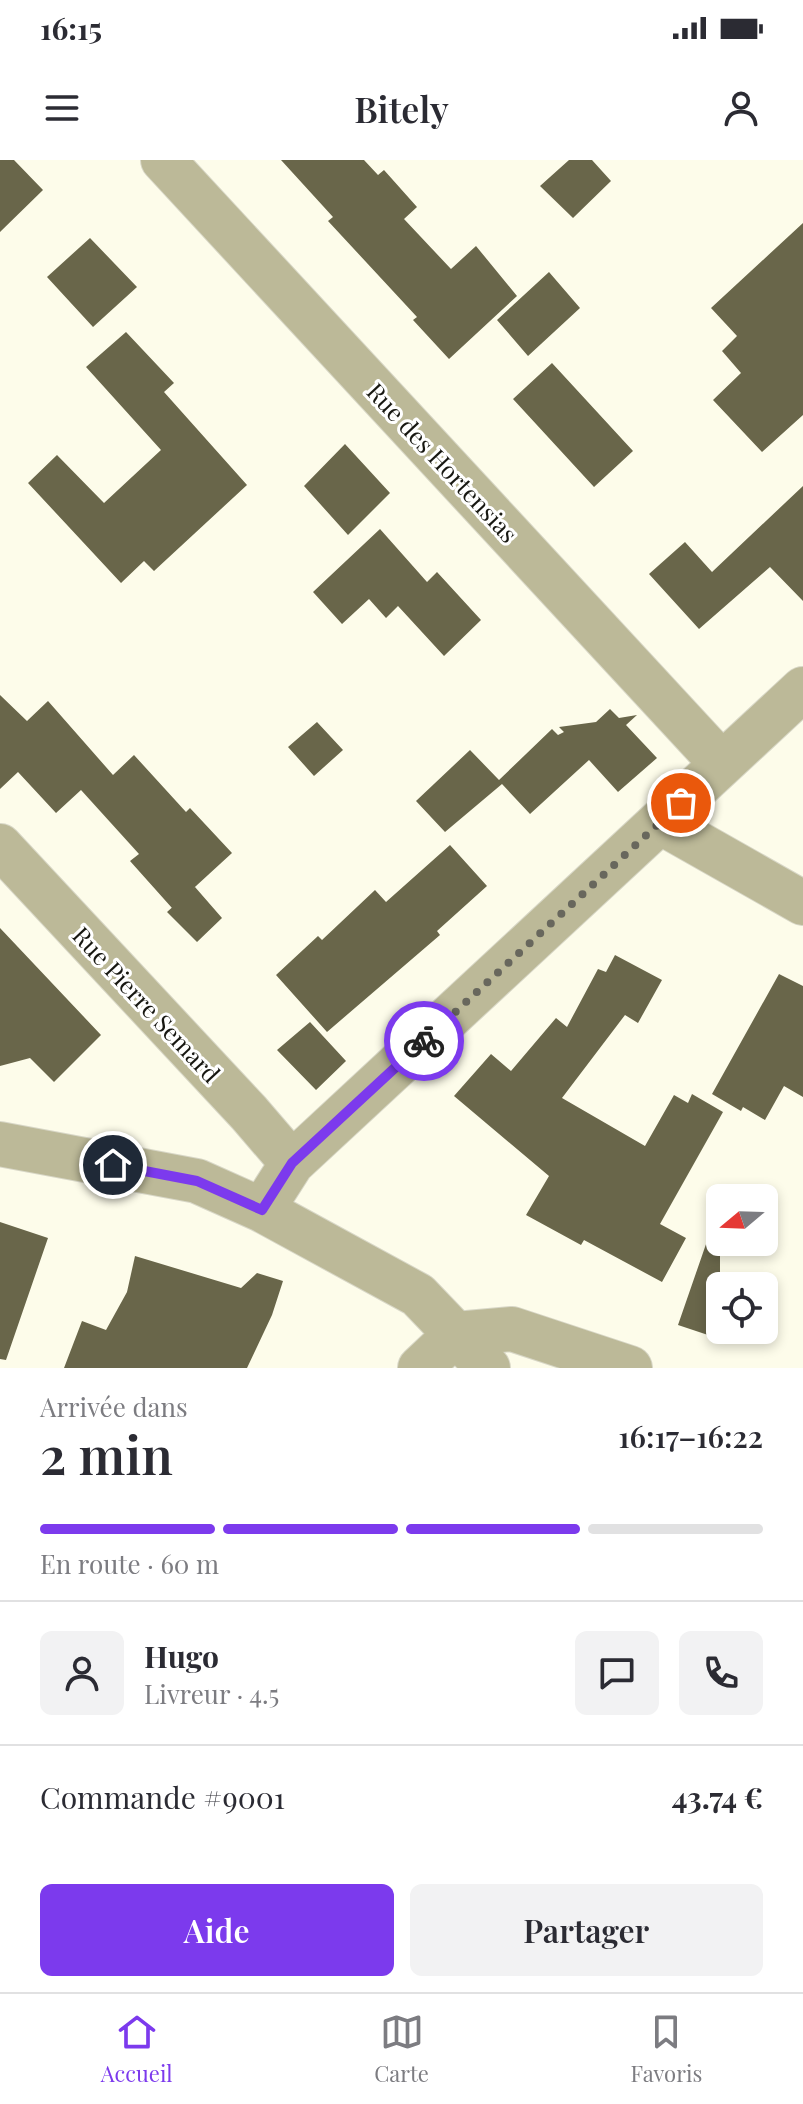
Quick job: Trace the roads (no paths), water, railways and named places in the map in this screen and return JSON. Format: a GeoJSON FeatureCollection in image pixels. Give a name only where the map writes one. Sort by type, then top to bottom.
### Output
{"type":"FeatureCollection","features":[{"type":"Feature","properties":{"kind":"street","name":"Rue des Hortensias"},"geometry":{"type":"LineString","coordinates":[[163,160],[722,764]]}},
{"type":"Feature","properties":{"kind":"street"},"geometry":{"type":"LineString","coordinates":[[262,1210],[292,1163],[803,689]]}},
{"type":"Feature","properties":{"kind":"street"},"geometry":{"type":"LineString","coordinates":[[660,822],[803,903]]}},
{"type":"Feature","properties":{"kind":"street","name":"Rue Pierre Semard"},"geometry":{"type":"LineString","coordinates":[[0,846],[292,1163]]}},
{"type":"Feature","properties":{"kind":"street"},"geometry":{"type":"LineString","coordinates":[[0,1144],[197,1181],[262,1210],[418,1295],[488,1368]]}},
{"type":"Feature","properties":{"kind":"street"},"geometry":{"type":"LineString","coordinates":[[420,1368],[456,1334],[512,1329],[630,1368]]}}]}
